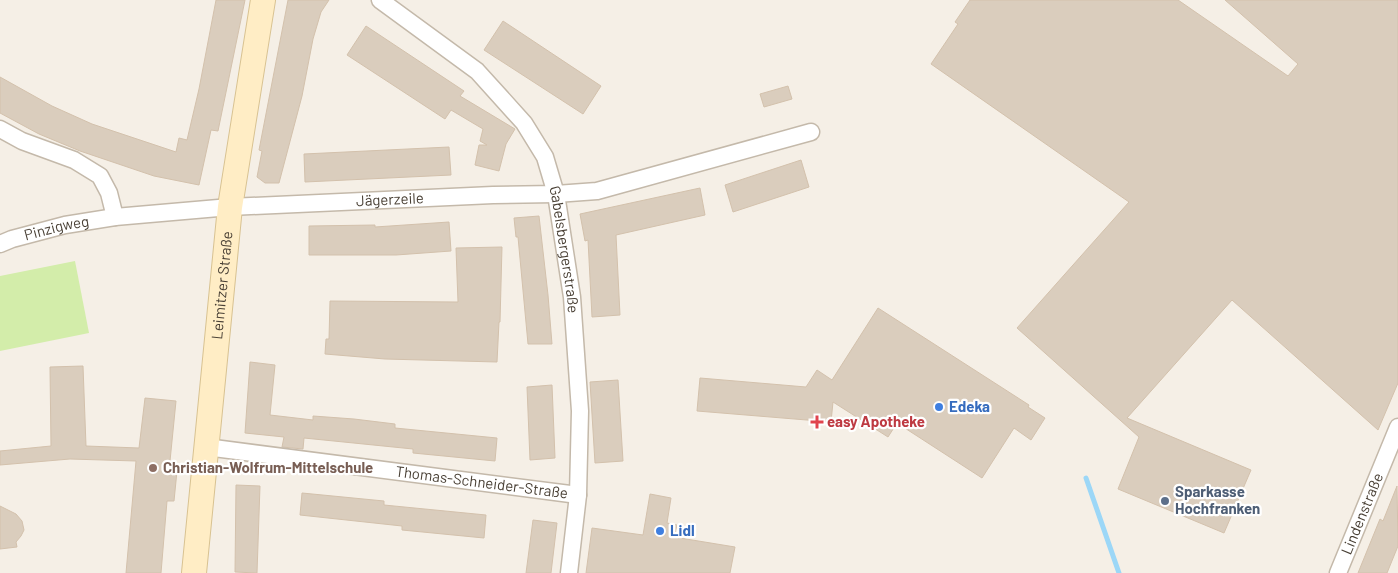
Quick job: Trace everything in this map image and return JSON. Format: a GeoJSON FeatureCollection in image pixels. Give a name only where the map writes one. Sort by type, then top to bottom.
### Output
{"type":"FeatureCollection","features":[{"type":"Feature","properties":{"kind":"street","name":"Leimitzer Straße"},"geometry":{"type":"LineString","coordinates":[[194,573],[230,207],[263,0]]}},
{"type":"Feature","properties":{"kind":"street","name":"Gabelsbergerstraße"},"geometry":{"type":"LineString","coordinates":[[380,0],[477,71],[524,123],[544,156],[556,194],[572,297],[580,411],[578,495],[569,573]]}},
{"type":"Feature","properties":{"kind":"street"},"geometry":{"type":"LineString","coordinates":[[0,129],[22,141],[74,160],[100,176],[109,193],[115,217]]}},
{"type":"Feature","properties":{"kind":"street","name":"Jägerzeile"},"geometry":{"type":"LineString","coordinates":[[115,217],[230,207],[597,191],[810,132]]}},
{"type":"Feature","properties":{"kind":"street","name":"Pinzigweg"},"geometry":{"type":"LineString","coordinates":[[0,244],[64,225],[115,217]]}},
{"type":"Feature","properties":{"kind":"street","name":"Lindenstraße"},"geometry":{"type":"LineString","coordinates":[[1338,573],[1398,428]]}},
{"type":"Feature","properties":{"kind":"street","name":"Thomas-Schneider-Straße"},"geometry":{"type":"LineString","coordinates":[[206,447],[578,495]]}},
{"type":"Feature","properties":{"kind":"green space"},"geometry":{"type":"Polygon","coordinates":[[[75,261],[89,333],[0,351],[0,276],[75,261]]]}},
{"type":"Feature","properties":{"kind":"building"},"geometry":{"type":"Polygon","coordinates":[[[216,0],[245,0],[218,131],[211,130],[199,185],[154,176],[80,151],[39,134],[0,113],[0,77],[52,106],[92,124],[176,152],[179,138],[187,140],[216,0]]]}},
{"type":"Feature","properties":{"kind":"building"},"geometry":{"type":"Polygon","coordinates":[[[288,0],[329,0],[321,12],[313,39],[302,96],[279,183],[265,183],[257,177],[262,151],[259,150],[288,0]]]}},
{"type":"Feature","properties":{"kind":"building"},"geometry":{"type":"Polygon","coordinates":[[[970,0],[1178,0],[1288,76],[1298,64],[1225,0],[1398,0],[1398,383],[1378,430],[1232,300],[1127,418],[1251,470],[1224,533],[1118,489],[1139,437],[1017,328],[1129,202],[931,64],[958,24],[955,22],[970,0]]]}},
{"type":"Feature","properties":{"kind":"building"},"geometry":{"type":"Polygon","coordinates":[[[503,21],[601,86],[583,114],[484,50],[503,21]]]}},
{"type":"Feature","properties":{"kind":"building"},"geometry":{"type":"Polygon","coordinates":[[[366,26],[464,91],[460,96],[515,129],[506,144],[499,171],[475,165],[479,145],[487,145],[480,141],[483,129],[451,110],[445,119],[347,55],[366,26]]]}},
{"type":"Feature","properties":{"kind":"building"},"geometry":{"type":"Polygon","coordinates":[[[788,86],[792,99],[764,107],[760,94],[788,86]]]}},
{"type":"Feature","properties":{"kind":"building"},"geometry":{"type":"Polygon","coordinates":[[[449,147],[451,175],[305,182],[304,154],[449,147]]]}},
{"type":"Feature","properties":{"kind":"building"},"geometry":{"type":"Polygon","coordinates":[[[801,160],[809,187],[733,212],[725,185],[801,160]]]}},
{"type":"Feature","properties":{"kind":"building"},"geometry":{"type":"Polygon","coordinates":[[[700,188],[705,215],[616,235],[620,315],[592,317],[588,240],[585,241],[580,214],[700,188]]]}},
{"type":"Feature","properties":{"kind":"building"},"geometry":{"type":"Polygon","coordinates":[[[539,216],[552,344],[528,344],[518,237],[516,237],[514,218],[539,216]]]}},
{"type":"Feature","properties":{"kind":"building"},"geometry":{"type":"Polygon","coordinates":[[[449,222],[451,251],[396,255],[309,255],[309,226],[375,225],[375,227],[449,222]]]}},
{"type":"Feature","properties":{"kind":"building"},"geometry":{"type":"Polygon","coordinates":[[[502,247],[497,362],[385,359],[325,354],[326,339],[329,339],[330,301],[458,302],[456,248],[502,247]]]}},
{"type":"Feature","properties":{"kind":"building"},"geometry":{"type":"Polygon","coordinates":[[[878,308],[1029,405],[1028,407],[1045,418],[1031,440],[1014,428],[982,478],[897,423],[888,437],[833,402],[831,422],[697,411],[700,378],[806,387],[817,370],[832,380],[878,308]]]}},
{"type":"Feature","properties":{"kind":"building"},"geometry":{"type":"Polygon","coordinates":[[[250,362],[275,365],[270,415],[313,420],[313,416],[354,419],[395,424],[395,428],[497,438],[495,461],[413,453],[413,449],[304,438],[303,449],[282,447],[284,437],[245,433],[250,362]]]}},
{"type":"Feature","properties":{"kind":"building","name":"Christian-Wolfrum-Mittelschule"},"geometry":{"type":"Polygon","coordinates":[[[83,366],[86,446],[139,448],[145,398],[176,401],[169,471],[177,471],[174,501],[167,501],[161,573],[126,573],[136,461],[70,459],[0,465],[0,451],[51,446],[50,367],[83,366]]]}},
{"type":"Feature","properties":{"kind":"building"},"geometry":{"type":"Polygon","coordinates":[[[618,380],[623,461],[595,463],[590,382],[618,380]]]}},
{"type":"Feature","properties":{"kind":"building"},"geometry":{"type":"Polygon","coordinates":[[[552,385],[555,458],[530,460],[527,387],[552,385]]]}},
{"type":"Feature","properties":{"kind":"building"},"geometry":{"type":"Polygon","coordinates":[[[236,485],[260,486],[257,573],[235,572],[236,485]]]}},
{"type":"Feature","properties":{"kind":"building"},"geometry":{"type":"Polygon","coordinates":[[[1397,486],[1398,546],[1387,573],[1358,573],[1380,519],[1383,521],[1397,486]]]}},
{"type":"Feature","properties":{"kind":"building"},"geometry":{"type":"Polygon","coordinates":[[[302,493],[384,501],[384,505],[486,515],[484,538],[402,530],[402,526],[300,515],[302,493]]]}},
{"type":"Feature","properties":{"kind":"building","name":"Lidl"},"geometry":{"type":"Polygon","coordinates":[[[650,494],[671,498],[667,523],[677,525],[674,537],[735,547],[730,573],[586,573],[592,528],[643,535],[650,494]]]}},
{"type":"Feature","properties":{"kind":"building"},"geometry":{"type":"Polygon","coordinates":[[[0,506],[16,514],[22,521],[24,530],[16,542],[17,547],[0,549],[0,506]]]}},
{"type":"Feature","properties":{"kind":"building"},"geometry":{"type":"Polygon","coordinates":[[[533,520],[557,523],[551,573],[526,573],[533,520]]]}},
{"type":"Feature","properties":{"kind":"waterway"},"geometry":{"type":"LineString","coordinates":[[1086,478],[1119,573]]}},
{"type":"Feature","properties":{"kind":"place","name":"Edeka"},"geometry":{"type":"Point","coordinates":[939,407]}},
{"type":"Feature","properties":{"kind":"place","name":"easy Apotheke"},"geometry":{"type":"Point","coordinates":[817,422]}},
{"type":"Feature","properties":{"kind":"place","name":"Christian-Wolfrum-Mittelschule"},"geometry":{"type":"Point","coordinates":[153,468]}},
{"type":"Feature","properties":{"kind":"place","name":"Sparkasse Hochfranken"},"geometry":{"type":"Point","coordinates":[1165,501]}},
{"type":"Feature","properties":{"kind":"place","name":"Lidl"},"geometry":{"type":"Point","coordinates":[660,531]}}]}
